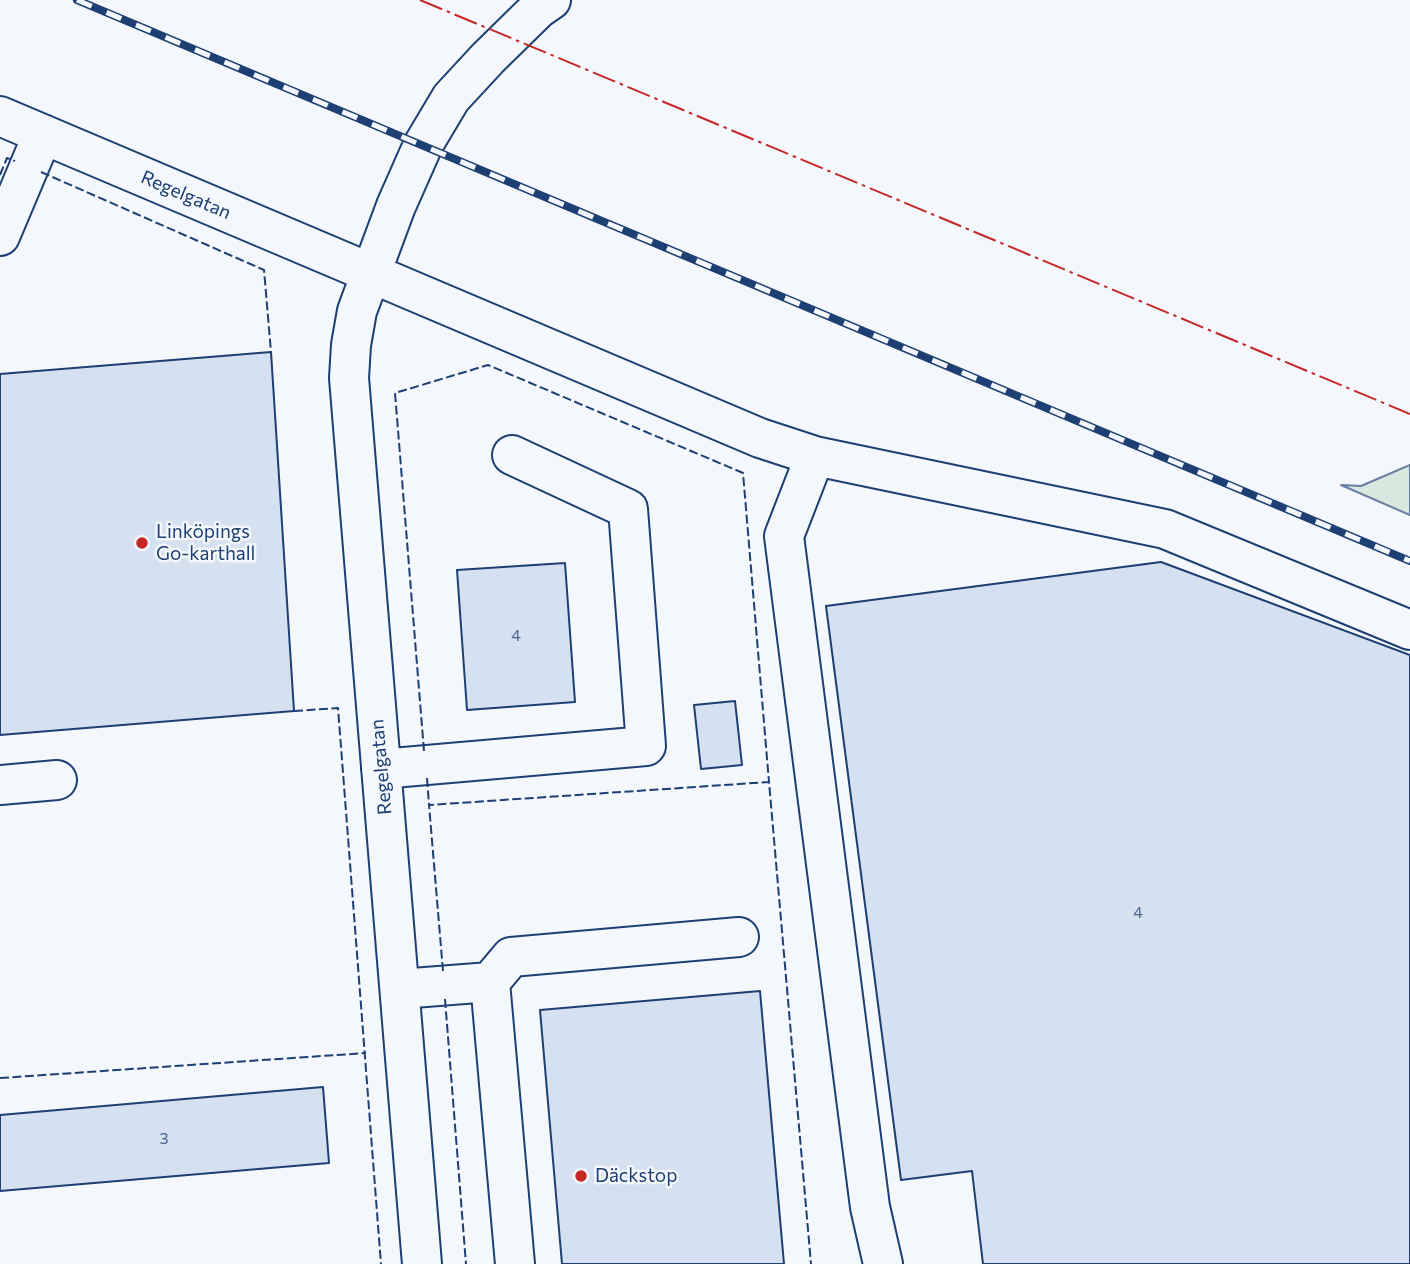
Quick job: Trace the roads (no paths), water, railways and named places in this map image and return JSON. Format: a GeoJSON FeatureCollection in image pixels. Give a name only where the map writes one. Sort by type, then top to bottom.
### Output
{"type":"FeatureCollection","features":[{"type":"Feature","properties":{"kind":"street"},"geometry":{"type":"LineString","coordinates":[[371,273],[423,145],[451,98],[538,9],[551,0]]}},
{"type":"Feature","properties":{"kind":"street","name":"Regelgatan"},"geometry":{"type":"LineString","coordinates":[[0,116],[760,438],[815,456],[1166,529],[1410,630]]}},
{"type":"Feature","properties":{"kind":"street"},"geometry":{"type":"LineString","coordinates":[[0,236],[43,134]]}},
{"type":"Feature","properties":{"kind":"street","name":"Regelgatan"},"geometry":{"type":"LineString","coordinates":[[371,273],[357,311],[349,378],[422,1264]]}},
{"type":"Feature","properties":{"kind":"street"},"geometry":{"type":"LineString","coordinates":[[381,769],[646,746],[628,509],[512,455]]}},
{"type":"Feature","properties":{"kind":"street"},"geometry":{"type":"LineString","coordinates":[[815,456],[784,536],[870,1208],[883,1264]]}},
{"type":"Feature","properties":{"kind":"street"},"geometry":{"type":"LineString","coordinates":[[0,785],[57,780]]}},
{"type":"Feature","properties":{"kind":"street"},"geometry":{"type":"LineString","coordinates":[[400,989],[489,982],[512,957],[739,937]]}},
{"type":"Feature","properties":{"kind":"street"},"geometry":{"type":"LineString","coordinates":[[489,982],[515,1264]]}},
{"type":"Feature","properties":{"kind":"railway"},"geometry":{"type":"LineString","coordinates":[[77,0],[1410,561]]}},
{"type":"Feature","properties":{"kind":"place","name":"Linköpings Go-karthall"},"geometry":{"type":"Point","coordinates":[142,543]}},
{"type":"Feature","properties":{"kind":"place","name":"Däckstop"},"geometry":{"type":"Point","coordinates":[581,1176]}}]}
